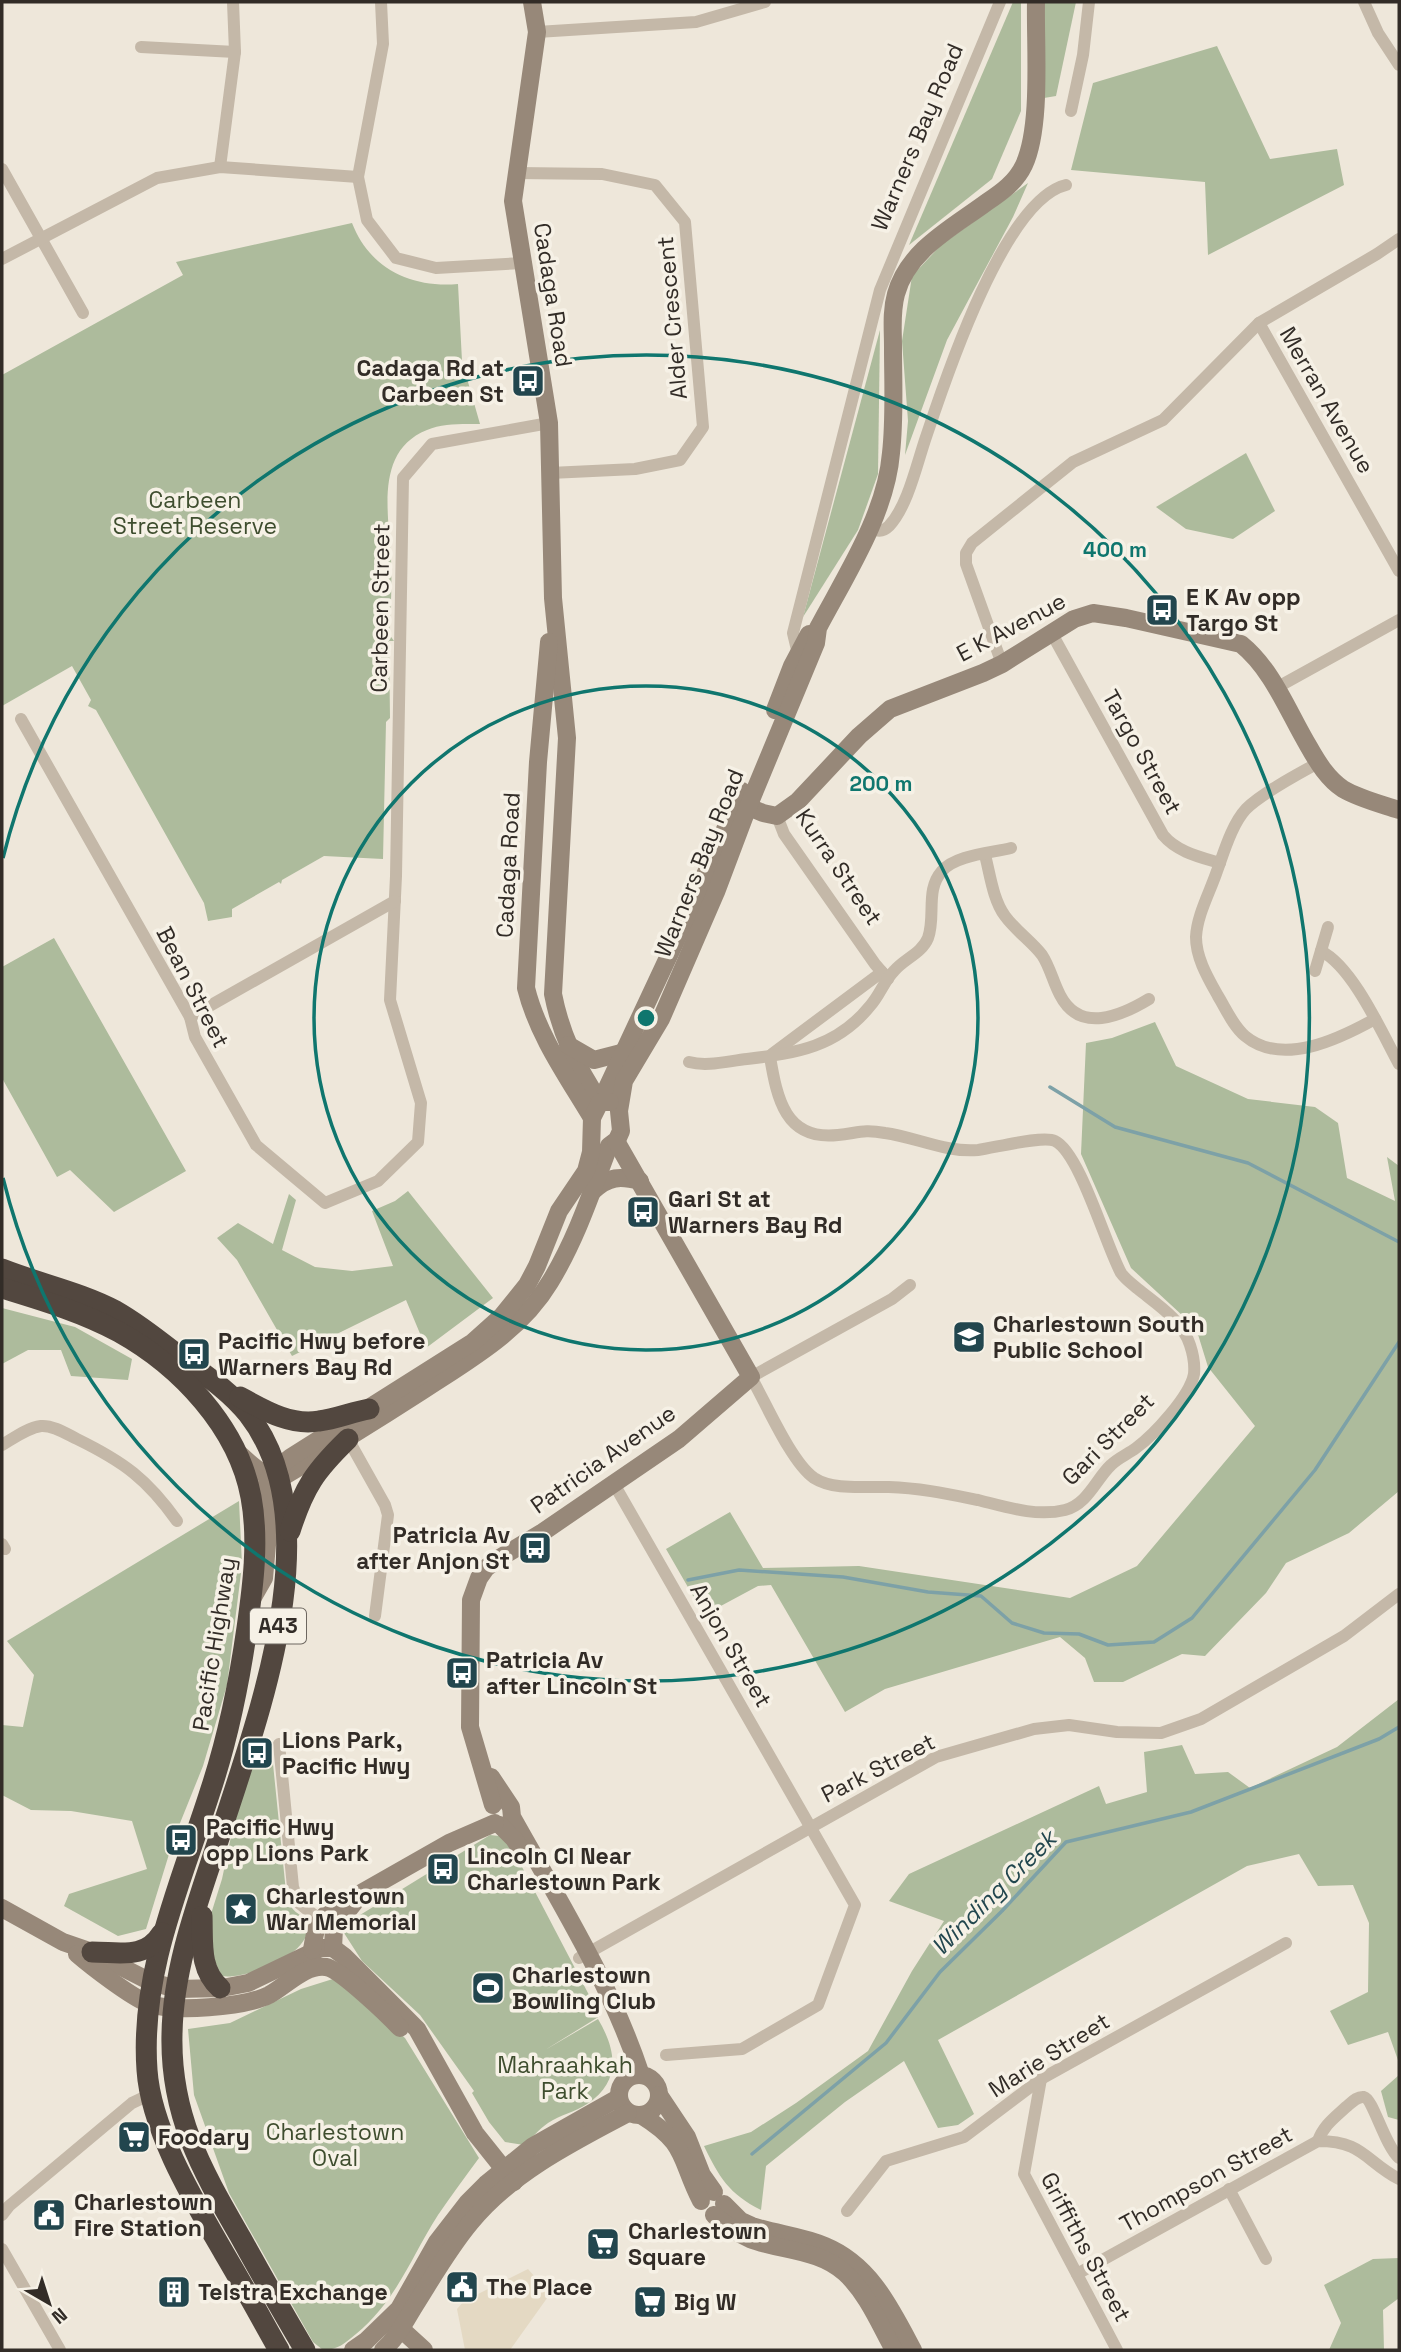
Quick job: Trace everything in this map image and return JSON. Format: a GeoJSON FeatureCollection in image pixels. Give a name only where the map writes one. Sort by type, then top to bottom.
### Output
{"type":"FeatureCollection","features":[{"type":"Feature","properties":{"kind":"highway","name":"A43"},"geometry":{"type":"LineString","coordinates":[[2,1269],[82,1295],[118,1312],[228,1392],[259,1430],[285,1506],[286,1543],[279,1617],[267,1681],[202,1893],[175,1998],[172,2034],[175,2080],[184,2126],[192,2150],[304,2350]]}},
{"type":"Feature","properties":{"kind":"highway","name":"Pacific Highway"},"geometry":{"type":"LineString","coordinates":[[2,1288],[53,1303],[118,1331],[158,1357],[211,1411],[235,1450],[252,1500],[255,1545],[240,1679],[222,1756],[165,1928],[151,1982],[147,2072],[151,2094],[180,2174],[279,2350]]}},
{"type":"Feature","properties":{"kind":"highway"},"geometry":{"type":"LineString","coordinates":[[228,1392],[279,1417],[302,1422],[319,1422],[369,1409]]}},
{"type":"Feature","properties":{"kind":"highway"},"geometry":{"type":"LineString","coordinates":[[286,1543],[307,1487],[327,1460],[348,1439]]}},
{"type":"Feature","properties":{"kind":"highway"},"geometry":{"type":"LineString","coordinates":[[202,1893],[204,1962],[210,1977],[220,1988]]}},
{"type":"Feature","properties":{"kind":"highway"},"geometry":{"type":"LineString","coordinates":[[92,1952],[125,1953],[145,1950],[155,1943],[165,1928]]}},
{"type":"Feature","properties":{"kind":"street"},"geometry":{"type":"LineString","coordinates":[[220,167],[235,52],[233,2]]}},
{"type":"Feature","properties":{"kind":"street"},"geometry":{"type":"LineString","coordinates":[[381,2],[383,44],[358,177],[367,220],[396,258],[436,268],[523,264]]}},
{"type":"Feature","properties":{"kind":"street","name":"Cadaga Road"},"geometry":{"type":"LineString","coordinates":[[532,2],[537,32],[513,201],[549,424],[553,598],[567,738],[553,994],[561,1031],[584,1077],[602,1101]]}},
{"type":"Feature","properties":{"kind":"street"},"geometry":{"type":"LineString","coordinates":[[537,32],[696,22],[765,2]]}},
{"type":"Feature","properties":{"kind":"street","name":"Warners Bay Road"},"geometry":{"type":"LineString","coordinates":[[797,654],[793,633],[888,292],[999,2]]}},
{"type":"Feature","properties":{"kind":"street","name":"Warners Bay Road"},"geometry":{"type":"LineString","coordinates":[[275,1474],[472,1342],[495,1323],[515,1301],[537,1266],[559,1212],[586,1171],[592,1152],[592,1126],[607,1088],[742,804],[816,643],[818,628],[869,528],[888,480],[891,453],[892,314],[888,292],[910,262],[930,244],[1006,189],[1023,167],[1029,153],[1035,115],[1036,2]]}},
{"type":"Feature","properties":{"kind":"street"},"geometry":{"type":"LineString","coordinates":[[1071,111],[1083,55],[1089,2]]}},
{"type":"Feature","properties":{"kind":"street"},"geometry":{"type":"LineString","coordinates":[[1364,2],[1378,33],[1399,65]]}},
{"type":"Feature","properties":{"kind":"street"},"geometry":{"type":"LineString","coordinates":[[141,47],[235,52]]}},
{"type":"Feature","properties":{"kind":"street"},"geometry":{"type":"LineString","coordinates":[[2,259],[157,178],[220,167],[358,177]]}},
{"type":"Feature","properties":{"kind":"street"},"geometry":{"type":"LineString","coordinates":[[2,169],[83,313]]}},
{"type":"Feature","properties":{"kind":"street","name":"Alder Crescent"},"geometry":{"type":"LineString","coordinates":[[517,173],[602,174],[655,185],[685,222],[703,427],[680,460],[635,469],[550,473]]}},
{"type":"Feature","properties":{"kind":"street"},"geometry":{"type":"LineString","coordinates":[[869,528],[884,530],[896,516],[908,490],[957,348],[1000,257],[1035,205],[1055,188],[1066,185]]}},
{"type":"Feature","properties":{"kind":"street"},"geometry":{"type":"LineString","coordinates":[[1002,664],[966,564],[966,553],[970,546],[1073,462],[1163,420],[1259,323],[1399,239]]}},
{"type":"Feature","properties":{"kind":"street","name":"Merran Avenue"},"geometry":{"type":"LineString","coordinates":[[1259,323],[1399,571]]}},
{"type":"Feature","properties":{"kind":"street","name":"Carbeen Street"},"geometry":{"type":"LineString","coordinates":[[378,1181],[418,1142],[421,1103],[390,1000],[395,901],[403,478],[432,444],[549,424]]}},
{"type":"Feature","properties":{"kind":"street","name":"Cadaga Road"},"geometry":{"type":"LineString","coordinates":[[553,598],[538,762],[526,988],[542,1033],[592,1126]]}},
{"type":"Feature","properties":{"kind":"street","name":"E K Avenue"},"geometry":{"type":"LineString","coordinates":[[777,816],[798,801],[859,736],[890,709],[983,673],[1074,619],[1093,613],[1241,644],[1255,655],[1328,776],[1343,789],[1399,810]]}},
{"type":"Feature","properties":{"kind":"street"},"geometry":{"type":"LineString","coordinates":[[1276,688],[1399,620]]}},
{"type":"Feature","properties":{"kind":"street","name":"Warners Bay Road"},"geometry":{"type":"LineString","coordinates":[[275,1474],[348,1439],[491,1346],[524,1317],[550,1283],[613,1143],[621,1131],[620,1111],[624,1081],[661,1019],[716,892],[742,804],[797,654],[807,635],[818,628]]}},
{"type":"Feature","properties":{"kind":"street","name":"Targo Street"},"geometry":{"type":"LineString","coordinates":[[1051,632],[1163,835],[1186,852],[1220,863]]}},
{"type":"Feature","properties":{"kind":"street","name":"Bean Street"},"geometry":{"type":"LineString","coordinates":[[21,719],[190,1017],[195,1038],[256,1145],[325,1203],[378,1181]]}},
{"type":"Feature","properties":{"kind":"street"},"geometry":{"type":"LineString","coordinates":[[1318,763],[1247,808],[1237,823],[1197,928],[1197,946],[1203,968],[1214,989],[1244,1035],[1256,1043],[1269,1048],[1292,1049],[1333,1039],[1375,1019]]}},
{"type":"Feature","properties":{"kind":"street","name":"Kurra Street"},"geometry":{"type":"LineString","coordinates":[[742,804],[777,816],[784,834],[885,976]]}},
{"type":"Feature","properties":{"kind":"street"},"geometry":{"type":"LineString","coordinates":[[770,1057],[914,955],[925,942],[930,929],[932,890],[940,873],[953,862],[1012,848]]}},
{"type":"Feature","properties":{"kind":"street"},"geometry":{"type":"LineString","coordinates":[[985,855],[1003,913],[1042,955],[1059,994],[1068,1006],[1086,1016],[1111,1018],[1127,1013],[1149,999]]}},
{"type":"Feature","properties":{"kind":"street"},"geometry":{"type":"LineString","coordinates":[[190,1017],[395,901]]}},
{"type":"Feature","properties":{"kind":"street"},"geometry":{"type":"LineString","coordinates":[[1315,971],[1328,927]]}},
{"type":"Feature","properties":{"kind":"street"},"geometry":{"type":"LineString","coordinates":[[1321,951],[1342,968],[1375,1019],[1399,1064]]}},
{"type":"Feature","properties":{"kind":"street"},"geometry":{"type":"LineString","coordinates":[[689,1062],[702,1064],[770,1057],[815,1046],[838,1036],[872,1005],[885,976]]}},
{"type":"Feature","properties":{"kind":"street"},"geometry":{"type":"LineString","coordinates":[[568,1045],[594,1060],[625,1052]]}},
{"type":"Feature","properties":{"kind":"street","name":"Gari Street"},"geometry":{"type":"LineString","coordinates":[[613,1143],[640,1181],[799,1464],[817,1480],[838,1486],[925,1489],[1047,1513],[1076,1505],[1088,1495],[1112,1464],[1143,1442],[1186,1392],[1193,1378],[1194,1368],[1190,1345],[1180,1325],[1123,1275],[1083,1183],[1065,1150],[1055,1141],[1045,1140],[970,1150],[868,1130],[838,1135],[807,1132],[793,1121],[782,1107],[770,1057]]}},
{"type":"Feature","properties":{"kind":"street"},"geometry":{"type":"LineString","coordinates":[[602,1101],[615,1105],[620,1111]]}},
{"type":"Feature","properties":{"kind":"street"},"geometry":{"type":"LineString","coordinates":[[592,1126],[598,1143],[605,1146],[613,1143]]}},
{"type":"Feature","properties":{"kind":"street"},"geometry":{"type":"LineString","coordinates":[[592,1192],[610,1178],[625,1177],[640,1181]]}},
{"type":"Feature","properties":{"kind":"street","name":"Patricia Avenue"},"geometry":{"type":"LineString","coordinates":[[713,2203],[687,2137],[659,2095],[653,2081],[634,2077],[583,1956],[500,1814],[478,1757],[470,1727],[471,1600],[475,1586],[486,1568],[679,1439],[751,1377],[892,1300],[910,1285]]}},
{"type":"Feature","properties":{"kind":"street"},"geometry":{"type":"LineString","coordinates":[[2,1445],[27,1430],[43,1426],[59,1430],[102,1451],[141,1476],[177,1521]]}},
{"type":"Feature","properties":{"kind":"street"},"geometry":{"type":"LineString","coordinates":[[348,1439],[380,1495],[388,1515],[375,1616]]}},
{"type":"Feature","properties":{"kind":"street"},"geometry":{"type":"LineString","coordinates":[[235,1450],[275,1474],[267,1490],[268,1534],[264,1578],[250,1602]]}},
{"type":"Feature","properties":{"kind":"street","name":"Anjon Street"},"geometry":{"type":"LineString","coordinates":[[614,1484],[855,1905],[818,2005],[743,2049],[666,2055]]}},
{"type":"Feature","properties":{"kind":"street","name":"Park Street"},"geometry":{"type":"LineString","coordinates":[[583,1956],[936,1757],[1034,1729],[1069,1725],[1117,1732],[1161,1733],[1201,1719],[1344,1636],[1399,1594]]}},
{"type":"Feature","properties":{"kind":"street"},"geometry":{"type":"LineString","coordinates":[[279,1744],[293,1888],[299,1903],[320,1920]]}},
{"type":"Feature","properties":{"kind":"street"},"geometry":{"type":"LineString","coordinates":[[312,1950],[315,1927],[347,1899],[500,1814]]}},
{"type":"Feature","properties":{"kind":"street"},"geometry":{"type":"LineString","coordinates":[[333,1948],[332,1934],[336,1922],[371,1886]]}},
{"type":"Feature","properties":{"kind":"street"},"geometry":{"type":"LineString","coordinates":[[2,1908],[63,1942],[92,1952],[151,1982],[175,1998],[208,2007],[267,1996],[309,1970],[326,1967],[339,1972],[387,2014],[443,2076]]}},
{"type":"Feature","properties":{"kind":"street"},"geometry":{"type":"LineString","coordinates":[[63,1942],[88,1963],[148,2003],[260,1978],[312,1950],[333,1948],[412,2022],[469,2124],[508,2176]]}},
{"type":"Feature","properties":{"kind":"street","name":"Marie Street"},"geometry":{"type":"LineString","coordinates":[[847,2211],[886,2161],[964,2137],[1041,2079],[1286,1943]]}},
{"type":"Feature","properties":{"kind":"street"},"geometry":{"type":"LineString","coordinates":[[634,2077],[620,2089],[629,2109],[667,2133],[734,2231],[748,2238],[823,2259],[844,2272],[858,2288],[894,2350]]}},
{"type":"Feature","properties":{"kind":"street","name":"Griffiths Street"},"geometry":{"type":"LineString","coordinates":[[1041,2079],[1024,2174],[1117,2350]]}},
{"type":"Feature","properties":{"kind":"street"},"geometry":{"type":"LineString","coordinates":[[2,2215],[9,2206],[132,2103],[151,2094]]}},
{"type":"Feature","properties":{"kind":"street"},"geometry":{"type":"LineString","coordinates":[[353,2350],[374,2334],[398,2309],[421,2268],[468,2202],[508,2176],[532,2168],[629,2109],[654,2109],[659,2095]]}},
{"type":"Feature","properties":{"kind":"street","name":"Thompson Street"},"geometry":{"type":"LineString","coordinates":[[1318,2141],[1321,2132],[1350,2104],[1361,2097],[1367,2098],[1372,2103],[1385,2140],[1399,2158]]}},
{"type":"Feature","properties":{"kind":"street","name":"Thompson Street"},"geometry":{"type":"LineString","coordinates":[[1077,2274],[1318,2141],[1349,2144],[1399,2179]]}},
{"type":"Feature","properties":{"kind":"street"},"geometry":{"type":"LineString","coordinates":[[383,2350],[401,2329],[442,2262],[508,2176]]}},
{"type":"Feature","properties":{"kind":"street"},"geometry":{"type":"LineString","coordinates":[[1229,2189],[1266,2259]]}},
{"type":"Feature","properties":{"kind":"street"},"geometry":{"type":"LineString","coordinates":[[713,2203],[752,2226],[824,2245],[855,2264],[881,2292],[913,2350]]}},
{"type":"Feature","properties":{"kind":"street"},"geometry":{"type":"LineString","coordinates":[[2,2249],[60,2350]]}},
{"type":"Feature","properties":{"kind":"street"},"geometry":{"type":"LineString","coordinates":[[398,2309],[401,2329],[425,2350]]}},
{"type":"Feature","properties":{"kind":"green space"},"geometry":{"type":"Polygon","coordinates":[[[1013,2],[1021,2],[1021,111],[992,179],[909,245],[1013,2]]]}},
{"type":"Feature","properties":{"kind":"green space"},"geometry":{"type":"Polygon","coordinates":[[[1044,2],[1076,2],[1056,96],[1044,98],[1044,2]]]}},
{"type":"Feature","properties":{"kind":"green space"},"geometry":{"type":"Polygon","coordinates":[[[1217,46],[1270,159],[1337,149],[1344,185],[1208,255],[1205,182],[1071,170],[1093,83],[1217,46]]]}},
{"type":"Feature","properties":{"kind":"green space"},"geometry":{"type":"Polygon","coordinates":[[[1028,183],[1013,217],[947,340],[905,455],[908,421],[902,341],[912,276],[941,245],[1028,183]]]}},
{"type":"Feature","properties":{"kind":"green space","name":"Carbeen Street Reserve"},"geometry":{"type":"Polygon","coordinates":[[[352,223],[370,252],[381,264],[394,272],[424,283],[458,284],[462,361],[480,424],[446,425],[427,430],[410,440],[399,453],[392,468],[388,486],[391,559],[389,634],[394,641],[389,641],[390,718],[386,722],[383,859],[324,856],[282,880],[281,884],[279,882],[232,909],[232,917],[208,921],[204,903],[96,710],[88,706],[91,700],[72,666],[2,706],[2,375],[183,275],[176,262],[352,223]]]}},
{"type":"Feature","properties":{"kind":"green space"},"geometry":{"type":"Polygon","coordinates":[[[880,330],[878,474],[858,530],[803,617],[880,330]]]}},
{"type":"Feature","properties":{"kind":"green space"},"geometry":{"type":"Polygon","coordinates":[[[1246,453],[1275,511],[1233,539],[1186,529],[1156,507],[1246,453]]]}},
{"type":"Feature","properties":{"kind":"green space"},"geometry":{"type":"Polygon","coordinates":[[[54,938],[186,1171],[114,1212],[70,1170],[57,1177],[2,1078],[2,967],[54,938]]]}},
{"type":"Feature","properties":{"kind":"green space"},"geometry":{"type":"Polygon","coordinates":[[[1155,1022],[1176,1066],[1248,1099],[1315,1107],[1338,1123],[1347,1178],[1395,1201],[1387,1157],[1399,1166],[1399,1491],[1349,1533],[1286,1563],[1266,1593],[1205,1656],[1182,1654],[1123,1682],[1094,1682],[1085,1658],[1060,1637],[885,1689],[845,1712],[771,1585],[758,1586],[704,1615],[666,1549],[730,1512],[763,1568],[859,1566],[1070,1598],[1137,1566],[1255,1426],[1208,1367],[1196,1328],[1131,1268],[1081,1154],[1086,1043],[1112,1038],[1155,1022]]]}},
{"type":"Feature","properties":{"kind":"green space"},"geometry":{"type":"Polygon","coordinates":[[[408,1191],[493,1298],[426,1348],[406,1300],[292,1356],[237,1260],[217,1238],[238,1223],[273,1244],[289,1194],[296,1200],[282,1250],[315,1267],[352,1271],[393,1266],[372,1211],[395,1201],[408,1191]]]}},
{"type":"Feature","properties":{"kind":"green space"},"geometry":{"type":"Polygon","coordinates":[[[2,1308],[75,1327],[132,1359],[128,1380],[71,1376],[61,1350],[28,1350],[2,1364],[2,1308]]]}},
{"type":"Feature","properties":{"kind":"green space"},"geometry":{"type":"Polygon","coordinates":[[[239,1501],[242,1565],[227,1685],[203,1766],[174,1838],[146,1929],[118,1936],[64,1906],[69,1894],[147,1869],[132,1821],[71,1811],[31,1810],[2,1795],[2,1725],[23,1727],[34,1675],[7,1641],[239,1501]]]}},
{"type":"Feature","properties":{"kind":"green space"},"geometry":{"type":"Polygon","coordinates":[[[1399,1699],[1399,2063],[1388,2032],[1348,2045],[1330,2011],[1368,1992],[1369,1923],[1353,1885],[1318,1886],[1299,1854],[1247,1866],[938,2040],[974,2114],[958,2125],[938,2128],[904,2061],[845,2102],[766,2166],[761,2210],[741,2198],[720,2176],[704,2146],[751,2132],[868,2051],[912,1971],[944,1921],[889,1901],[909,1874],[1099,1786],[1106,1804],[1147,1792],[1144,1752],[1182,1745],[1195,1774],[1228,1772],[1250,1788],[1337,1747],[1399,1699]]]}},
{"type":"Feature","properties":{"kind":"green space"},"geometry":{"type":"Polygon","coordinates":[[[257,1745],[265,1746],[272,1754],[286,1892],[292,1908],[307,1923],[307,1934],[300,1945],[276,1963],[246,1974],[222,1976],[209,1950],[211,1914],[257,1745]]]}},
{"type":"Feature","properties":{"kind":"green space","name":"Charlestown Bowling Club"},"geometry":{"type":"Polygon","coordinates":[[[490,1835],[499,1836],[510,1844],[600,2016],[545,2050],[598,2019],[612,2054],[610,2076],[598,2095],[582,2107],[548,2123],[524,2145],[505,2142],[489,2122],[472,2093],[474,2091],[420,2015],[362,1961],[344,1933],[347,1923],[490,1835]]]}},
{"type":"Feature","properties":{"kind":"green space","name":"Charlestown Oval"},"geometry":{"type":"Polygon","coordinates":[[[336,1978],[405,2038],[479,2158],[438,2215],[393,2293],[382,2307],[345,2343],[323,2350],[313,2342],[229,2193],[194,2095],[188,2029],[230,2023],[301,1989],[336,1978]]]}},
{"type":"Feature","properties":{"kind":"green space"},"geometry":{"type":"Polygon","coordinates":[[[1399,2075],[1399,2120],[1388,2117],[1381,2091],[1399,2075]]]}},
{"type":"Feature","properties":{"kind":"green space"},"geometry":{"type":"Polygon","coordinates":[[[1399,2258],[1399,2298],[1383,2310],[1384,2350],[1329,2350],[1341,2323],[1324,2285],[1373,2259],[1399,2258]]]}},
{"type":"Feature","properties":{"kind":"shaded area"},"geometry":{"type":"Polygon","coordinates":[[[528,2269],[550,2294],[510,2350],[465,2350],[457,2309],[464,2301],[528,2269]]]}},
{"type":"Feature","properties":{"kind":"waterway"},"geometry":{"type":"LineString","coordinates":[[1050,1087],[1115,1127],[1248,1163],[1399,1242]]}},
{"type":"Feature","properties":{"kind":"waterway"},"geometry":{"type":"LineString","coordinates":[[688,1580],[739,1570],[843,1577],[928,1592],[981,1596],[1012,1623],[1044,1633],[1079,1634],[1108,1645],[1154,1642],[1192,1618],[1315,1470],[1399,1342]]}},
{"type":"Feature","properties":{"kind":"waterway","name":"Winding Creek"},"geometry":{"type":"LineString","coordinates":[[752,2154],[886,2043],[940,1972],[1066,1842],[1191,1812],[1379,1739],[1399,1727]]}},
{"type":"Feature","properties":{"kind":"place","name":"Cadaga Rd at Carbeen St"},"geometry":{"type":"Point","coordinates":[528,381]}},
{"type":"Feature","properties":{"kind":"place","name":"E K Av opp Targo St"},"geometry":{"type":"Point","coordinates":[1162,610]}},
{"type":"Feature","properties":{"kind":"place","name":"Gari St at Warners Bay Rd"},"geometry":{"type":"Point","coordinates":[643,1212]}},
{"type":"Feature","properties":{"kind":"place","name":"Charlestown South Public School"},"geometry":{"type":"Point","coordinates":[969,1337]}},
{"type":"Feature","properties":{"kind":"place","name":"Pacific Hwy before Warners Bay Rd"},"geometry":{"type":"Point","coordinates":[194,1354]}},
{"type":"Feature","properties":{"kind":"place","name":"Patricia Av after Anjon St"},"geometry":{"type":"Point","coordinates":[535,1548]}},
{"type":"Feature","properties":{"kind":"place","name":"Patricia Av after Lincoln St"},"geometry":{"type":"Point","coordinates":[462,1673]}},
{"type":"Feature","properties":{"kind":"place","name":"Lions Park, Pacific Hwy"},"geometry":{"type":"Point","coordinates":[257,1753]}},
{"type":"Feature","properties":{"kind":"place","name":"Pacific Hwy opp Lions Park"},"geometry":{"type":"Point","coordinates":[181,1840]}},
{"type":"Feature","properties":{"kind":"place","name":"Lincoln Cl Near Charlestown Park"},"geometry":{"type":"Point","coordinates":[443,1869]}},
{"type":"Feature","properties":{"kind":"place","name":"Charlestown War Memorial"},"geometry":{"type":"Point","coordinates":[241,1909]}},
{"type":"Feature","properties":{"kind":"place","name":"Charlestown Bowling Club"},"geometry":{"type":"Point","coordinates":[488,1988]}},
{"type":"Feature","properties":{"kind":"place","name":"Foodary"},"geometry":{"type":"Point","coordinates":[134,2137]}},
{"type":"Feature","properties":{"kind":"place","name":"Charlestown Fire Station"},"geometry":{"type":"Point","coordinates":[49,2215]}},
{"type":"Feature","properties":{"kind":"place","name":"Charlestown Square"},"geometry":{"type":"Point","coordinates":[603,2244]}},
{"type":"Feature","properties":{"kind":"place","name":"The Place"},"geometry":{"type":"Point","coordinates":[462,2287]}},
{"type":"Feature","properties":{"kind":"place","name":"Telstra Exchange"},"geometry":{"type":"Point","coordinates":[174,2292]}},
{"type":"Feature","properties":{"kind":"place","name":"Big W"},"geometry":{"type":"Point","coordinates":[650,2302]}},
{"type":"Feature","properties":{"kind":"park label","name":"Mahraahkah Park"},"geometry":{"type":"Point","coordinates":[565,2078]}}]}
